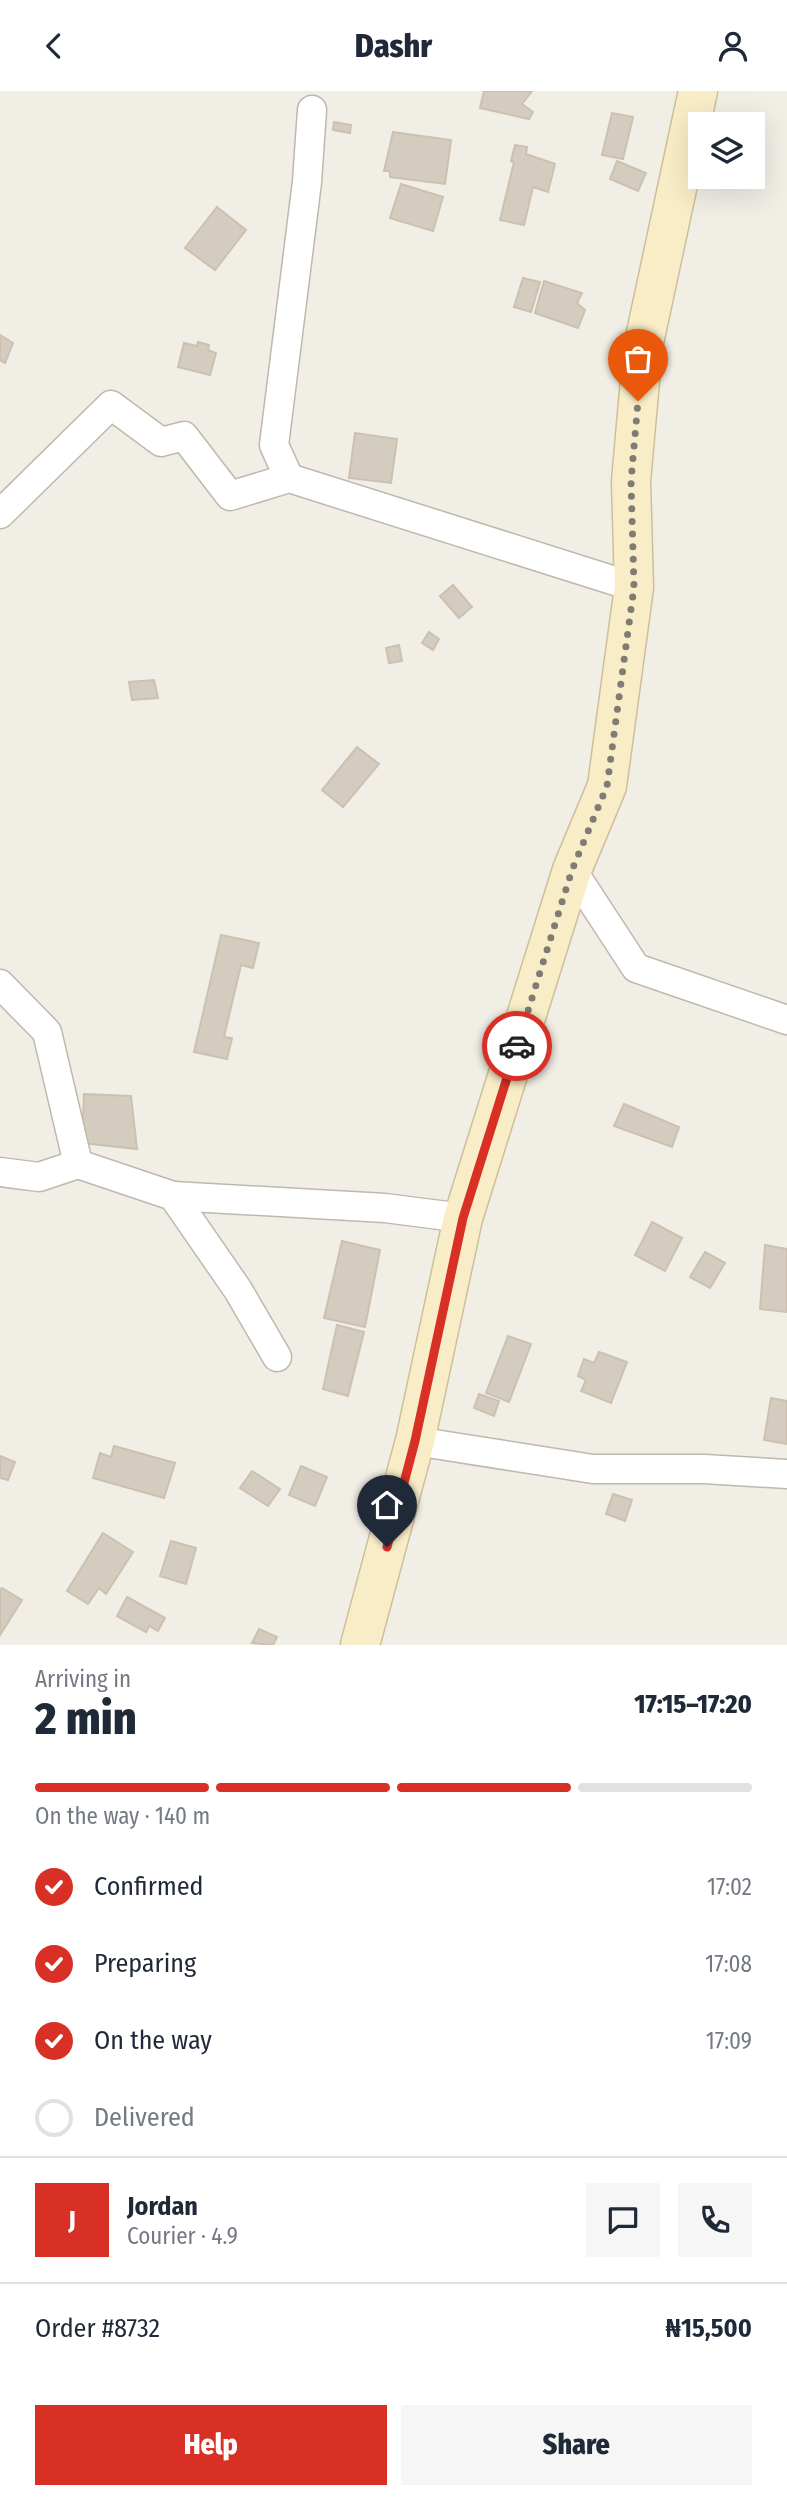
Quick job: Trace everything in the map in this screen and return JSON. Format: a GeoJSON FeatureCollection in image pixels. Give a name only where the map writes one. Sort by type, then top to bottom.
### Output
{"type":"FeatureCollection","features":[{"type":"Feature","properties":{"kind":"street"},"geometry":{"type":"LineString","coordinates":[[360,1645],[415,1441],[463,1218],[572,870],[607,786],[634,587],[631,481],[643,347],[698,91]]}},
{"type":"Feature","properties":{"kind":"street"},"geometry":{"type":"LineString","coordinates":[[289,478],[274,445],[307,182],[312,110]]}},
{"type":"Feature","properties":{"kind":"street"},"geometry":{"type":"LineString","coordinates":[[0,514],[111,405],[161,442],[184,436],[230,496],[289,478],[634,587]]}},
{"type":"Feature","properties":{"kind":"street"},"geometry":{"type":"LineString","coordinates":[[572,870],[636,968],[787,1020]]}},
{"type":"Feature","properties":{"kind":"street"},"geometry":{"type":"LineString","coordinates":[[0,984],[47,1032],[78,1164]]}},
{"type":"Feature","properties":{"kind":"street"},"geometry":{"type":"LineString","coordinates":[[0,1172],[38,1177],[78,1164],[173,1196],[385,1208],[463,1218]]}},
{"type":"Feature","properties":{"kind":"street"},"geometry":{"type":"LineString","coordinates":[[173,1196],[238,1290],[276,1357]]}},
{"type":"Feature","properties":{"kind":"street"},"geometry":{"type":"LineString","coordinates":[[415,1441],[593,1469],[704,1469],[787,1474]]}},
{"type":"Feature","properties":{"kind":"building"},"geometry":{"type":"Polygon","coordinates":[[[484,91],[532,91],[522,104],[533,112],[529,119],[480,108],[484,91]]]}},
{"type":"Feature","properties":{"kind":"building"},"geometry":{"type":"Polygon","coordinates":[[[612,113],[633,117],[623,159],[602,155],[612,113]]]}},
{"type":"Feature","properties":{"kind":"building"},"geometry":{"type":"Polygon","coordinates":[[[334,122],[351,125],[350,133],[333,130],[334,122]]]}},
{"type":"Feature","properties":{"kind":"building"},"geometry":{"type":"Polygon","coordinates":[[[393,132],[451,140],[445,184],[390,177],[390,171],[384,171],[393,132]]]}},
{"type":"Feature","properties":{"kind":"building"},"geometry":{"type":"Polygon","coordinates":[[[515,145],[527,147],[526,154],[555,164],[548,192],[533,187],[524,225],[500,220],[514,162],[511,161],[515,145]]]}},
{"type":"Feature","properties":{"kind":"building"},"geometry":{"type":"Polygon","coordinates":[[[617,161],[646,173],[638,191],[610,179],[617,161]]]}},
{"type":"Feature","properties":{"kind":"building"},"geometry":{"type":"Polygon","coordinates":[[[401,184],[443,197],[433,231],[390,218],[401,184]]]}},
{"type":"Feature","properties":{"kind":"building"},"geometry":{"type":"Polygon","coordinates":[[[217,207],[246,230],[215,270],[185,248],[217,207]]]}},
{"type":"Feature","properties":{"kind":"building"},"geometry":{"type":"Polygon","coordinates":[[[523,278],[540,282],[531,312],[514,307],[523,278]]]}},
{"type":"Feature","properties":{"kind":"building"},"geometry":{"type":"Polygon","coordinates":[[[544,281],[582,293],[577,303],[585,310],[578,328],[535,313],[544,281]]]}},
{"type":"Feature","properties":{"kind":"building"},"geometry":{"type":"Polygon","coordinates":[[[0,335],[13,343],[5,363],[0,360],[0,335]]]}},
{"type":"Feature","properties":{"kind":"building"},"geometry":{"type":"Polygon","coordinates":[[[198,342],[209,345],[208,350],[216,353],[210,375],[178,367],[184,343],[197,346],[198,342]]]}},
{"type":"Feature","properties":{"kind":"building"},"geometry":{"type":"Polygon","coordinates":[[[355,433],[397,439],[391,483],[349,478],[355,433]]]}},
{"type":"Feature","properties":{"kind":"building"},"geometry":{"type":"Polygon","coordinates":[[[453,585],[472,607],[459,618],[440,596],[453,585]]]}},
{"type":"Feature","properties":{"kind":"building"},"geometry":{"type":"Polygon","coordinates":[[[429,632],[439,639],[433,650],[422,643],[429,632]]]}},
{"type":"Feature","properties":{"kind":"building"},"geometry":{"type":"Polygon","coordinates":[[[399,645],[402,661],[389,663],[386,648],[399,645]]]}},
{"type":"Feature","properties":{"kind":"building"},"geometry":{"type":"Polygon","coordinates":[[[154,680],[158,698],[132,700],[129,682],[154,680]]]}},
{"type":"Feature","properties":{"kind":"building"},"geometry":{"type":"Polygon","coordinates":[[[357,747],[379,764],[343,807],[322,790],[357,747]]]}},
{"type":"Feature","properties":{"kind":"building"},"geometry":{"type":"Polygon","coordinates":[[[221,935],[259,943],[253,968],[241,965],[224,1037],[232,1038],[227,1059],[194,1052],[221,935]]]}},
{"type":"Feature","properties":{"kind":"building"},"geometry":{"type":"Polygon","coordinates":[[[84,1094],[131,1096],[137,1149],[82,1143],[84,1094]]]}},
{"type":"Feature","properties":{"kind":"building"},"geometry":{"type":"Polygon","coordinates":[[[624,1104],[679,1127],[672,1147],[614,1126],[624,1104]]]}},
{"type":"Feature","properties":{"kind":"building"},"geometry":{"type":"Polygon","coordinates":[[[652,1222],[682,1238],[665,1271],[635,1255],[652,1222]]]}},
{"type":"Feature","properties":{"kind":"building"},"geometry":{"type":"Polygon","coordinates":[[[342,1241],[380,1250],[365,1327],[324,1318],[342,1241]]]}},
{"type":"Feature","properties":{"kind":"building"},"geometry":{"type":"Polygon","coordinates":[[[765,1245],[787,1249],[787,1312],[760,1309],[765,1245]]]}},
{"type":"Feature","properties":{"kind":"building"},"geometry":{"type":"Polygon","coordinates":[[[705,1252],[725,1263],[710,1288],[690,1277],[705,1252]]]}},
{"type":"Feature","properties":{"kind":"building"},"geometry":{"type":"Polygon","coordinates":[[[337,1325],[364,1332],[348,1396],[323,1389],[337,1325]]]}},
{"type":"Feature","properties":{"kind":"building"},"geometry":{"type":"Polygon","coordinates":[[[508,1336],[531,1344],[509,1402],[486,1393],[508,1336]]]}},
{"type":"Feature","properties":{"kind":"building"},"geometry":{"type":"Polygon","coordinates":[[[599,1352],[627,1362],[611,1403],[581,1391],[586,1380],[578,1376],[584,1359],[594,1363],[599,1352]]]}},
{"type":"Feature","properties":{"kind":"building"},"geometry":{"type":"Polygon","coordinates":[[[479,1394],[499,1401],[494,1416],[474,1408],[479,1394]]]}},
{"type":"Feature","properties":{"kind":"building"},"geometry":{"type":"Polygon","coordinates":[[[771,1398],[787,1401],[787,1444],[764,1440],[771,1398]]]}},
{"type":"Feature","properties":{"kind":"building"},"geometry":{"type":"Polygon","coordinates":[[[114,1446],[175,1463],[164,1498],[93,1478],[100,1453],[111,1457],[114,1446]]]}},
{"type":"Feature","properties":{"kind":"building"},"geometry":{"type":"Polygon","coordinates":[[[0,1456],[15,1462],[8,1480],[0,1478],[0,1456]]]}},
{"type":"Feature","properties":{"kind":"building"},"geometry":{"type":"Polygon","coordinates":[[[301,1466],[327,1477],[315,1506],[289,1495],[301,1466]]]}},
{"type":"Feature","properties":{"kind":"building"},"geometry":{"type":"Polygon","coordinates":[[[252,1471],[280,1489],[268,1506],[240,1488],[252,1471]]]}},
{"type":"Feature","properties":{"kind":"building"},"geometry":{"type":"Polygon","coordinates":[[[613,1494],[632,1500],[625,1521],[606,1514],[613,1494]]]}},
{"type":"Feature","properties":{"kind":"building"},"geometry":{"type":"Polygon","coordinates":[[[103,1533],[133,1552],[106,1594],[99,1588],[88,1604],[67,1591],[103,1533]]]}},
{"type":"Feature","properties":{"kind":"building"},"geometry":{"type":"Polygon","coordinates":[[[171,1541],[196,1548],[186,1584],[160,1576],[171,1541]]]}},
{"type":"Feature","properties":{"kind":"building"},"geometry":{"type":"Polygon","coordinates":[[[2,1588],[22,1600],[0,1635],[0,1590],[2,1588]]]}},
{"type":"Feature","properties":{"kind":"building"},"geometry":{"type":"Polygon","coordinates":[[[127,1597],[165,1618],[158,1631],[149,1626],[146,1632],[117,1616],[127,1597]]]}},
{"type":"Feature","properties":{"kind":"building"},"geometry":{"type":"Polygon","coordinates":[[[259,1629],[277,1637],[273,1645],[252,1643],[259,1629]]]}},
{"type":"Feature","properties":{"kind":"way so far"},"geometry":{"type":"LineString","coordinates":[[517,1046],[572,870],[607,786],[634,587],[631,481],[638,401]]}},
{"type":"Feature","properties":{"kind":"route"},"geometry":{"type":"LineString","coordinates":[[387,1547],[415,1441],[463,1218],[517,1046]]}}]}
